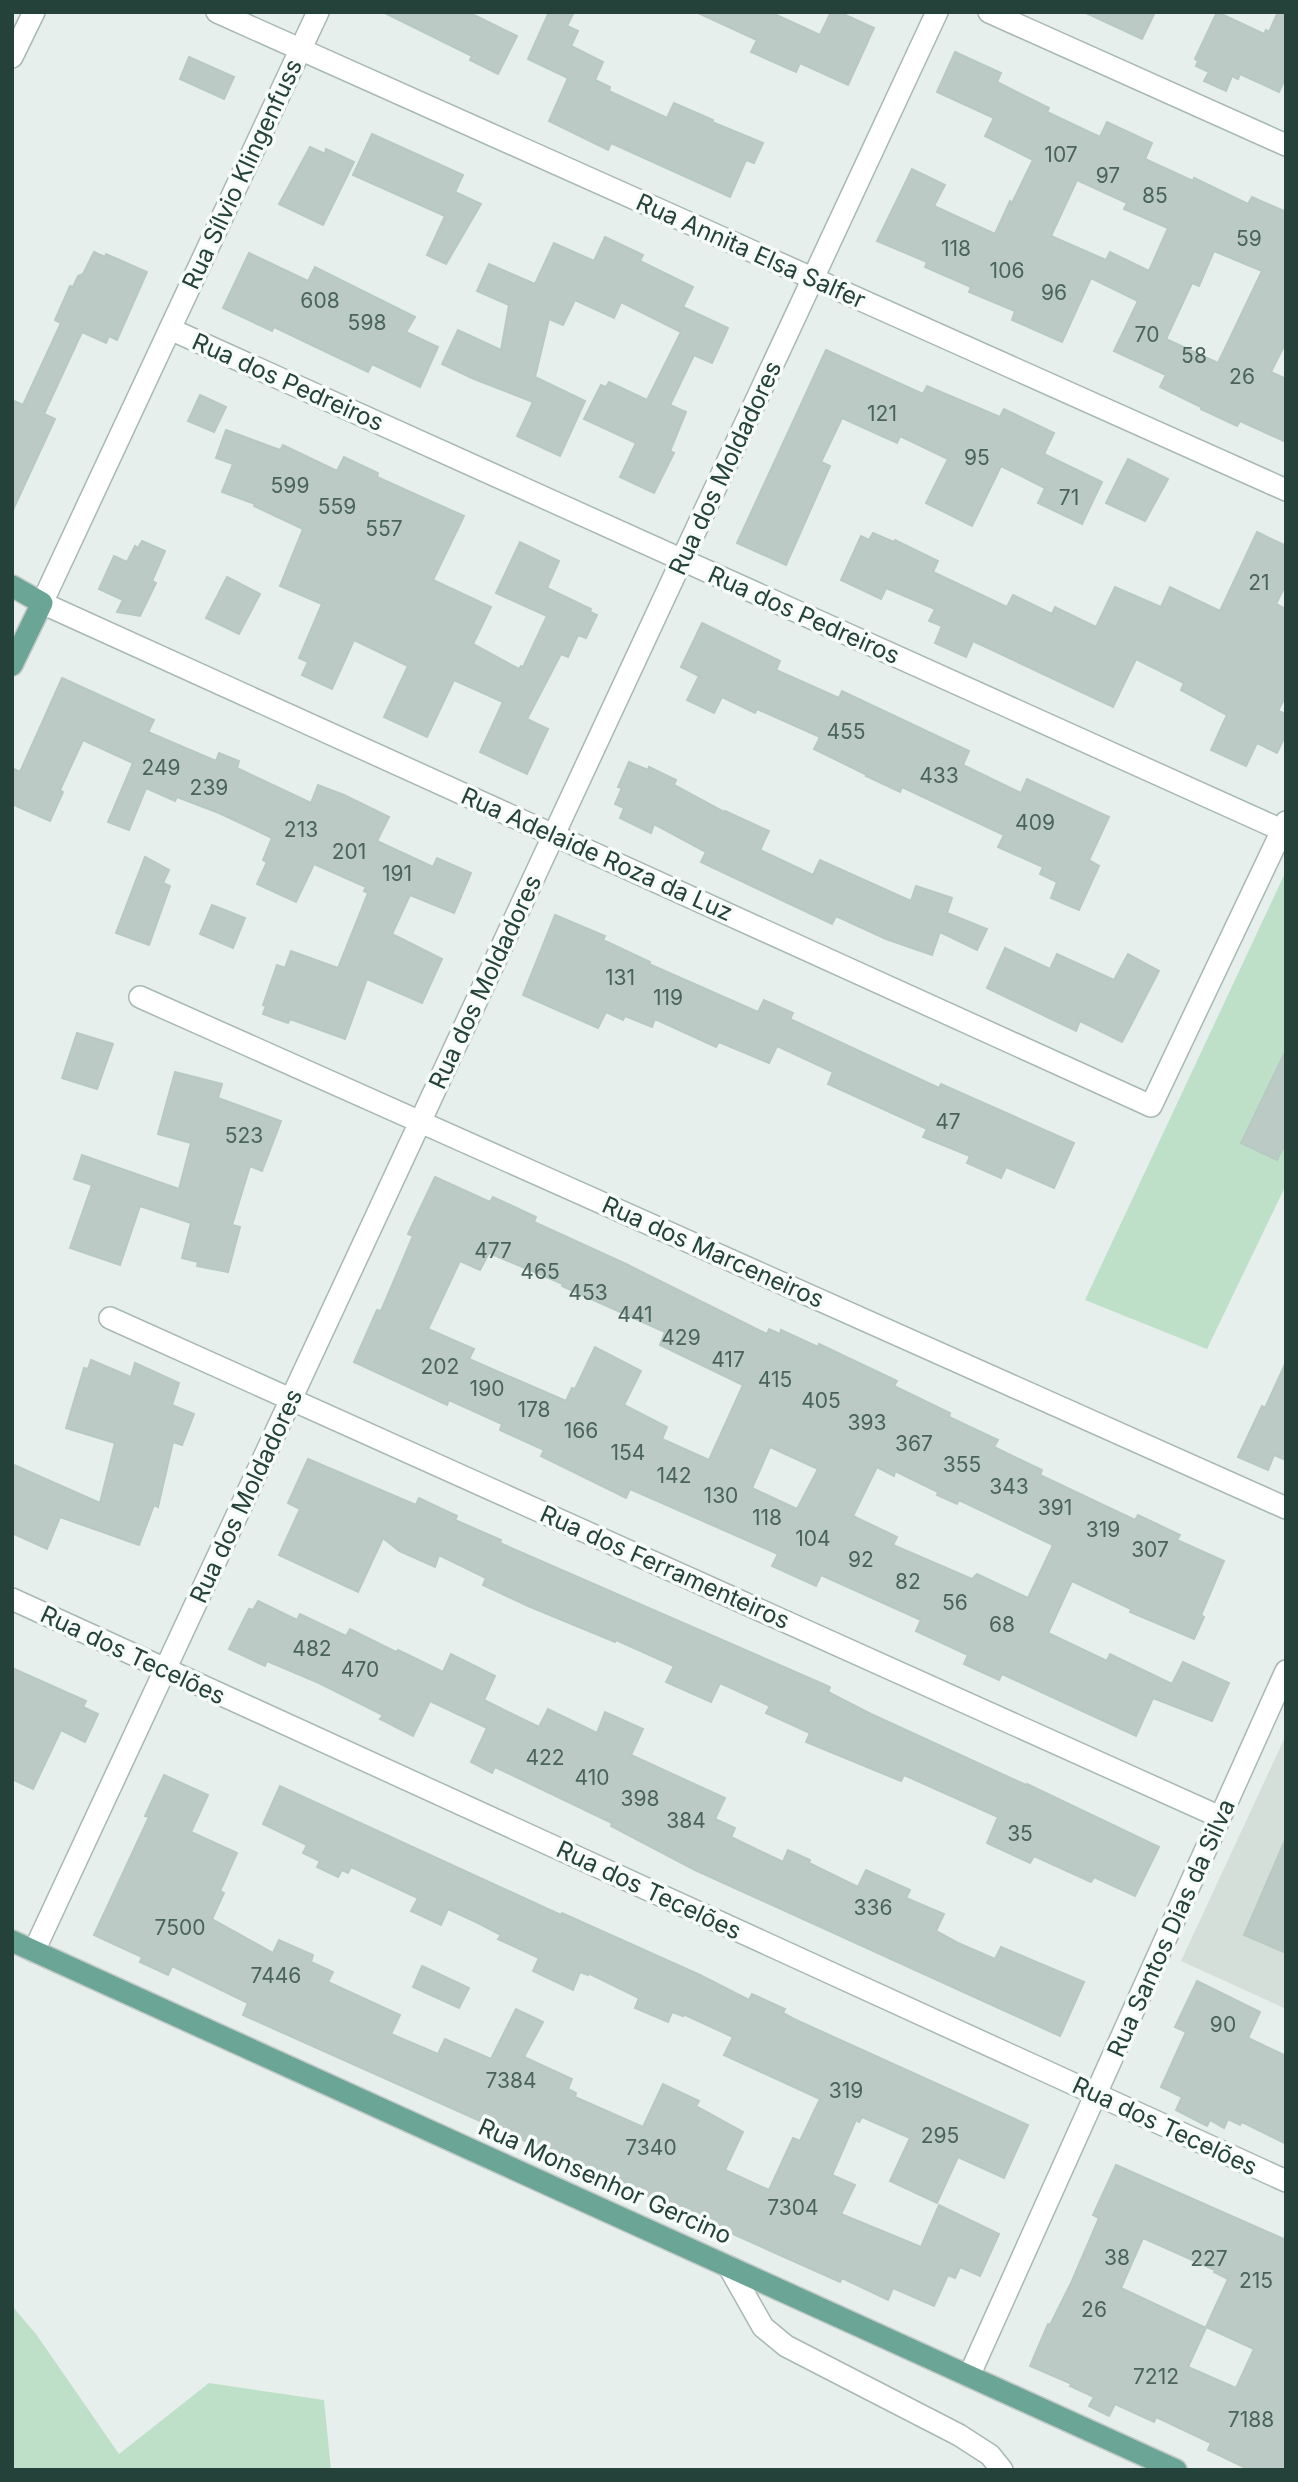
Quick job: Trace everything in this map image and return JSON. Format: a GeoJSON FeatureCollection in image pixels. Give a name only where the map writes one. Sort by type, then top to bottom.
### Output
{"type":"FeatureCollection","features":[{"type":"Feature","properties":{"kind":"main road"},"geometry":{"type":"LineString","coordinates":[[12,586],[42,603],[12,665]]}},
{"type":"Feature","properties":{"kind":"main road","name":"Rua Monsenhor Gercino"},"geometry":{"type":"LineString","coordinates":[[12,1941],[1176,2470]]}},
{"type":"Feature","properties":{"kind":"street"},"geometry":{"type":"LineString","coordinates":[[12,57],[34,12]]}},
{"type":"Feature","properties":{"kind":"street","name":"Rua Annita Elsa Salfer"},"geometry":{"type":"LineString","coordinates":[[217,12],[1286,490]]}},
{"type":"Feature","properties":{"kind":"street","name":"Rua Sílvio Klingenfuss"},"geometry":{"type":"LineString","coordinates":[[42,603],[318,12]]}},
{"type":"Feature","properties":{"kind":"street","name":"Rua dos Moldadores"},"geometry":{"type":"LineString","coordinates":[[34,1951],[937,12]]}},
{"type":"Feature","properties":{"kind":"street"},"geometry":{"type":"LineString","coordinates":[[989,12],[1286,145]]}},
{"type":"Feature","properties":{"kind":"street","name":"Rua dos Pedreiros"},"geometry":{"type":"LineString","coordinates":[[170,329],[1284,828]]}},
{"type":"Feature","properties":{"kind":"street","name":"Rua Adelaide Roza da Luz"},"geometry":{"type":"LineString","coordinates":[[42,603],[1151,1106],[1284,828]]}},
{"type":"Feature","properties":{"kind":"street","name":"Rua dos Marceneiros"},"geometry":{"type":"LineString","coordinates":[[140,997],[1286,1508]]}},
{"type":"Feature","properties":{"kind":"street","name":"Rua dos Ferramenteiros"},"geometry":{"type":"LineString","coordinates":[[110,1318],[1220,1817]]}},
{"type":"Feature","properties":{"kind":"street","name":"Rua dos Tecelões"},"geometry":{"type":"LineString","coordinates":[[12,1599],[1286,2181]]}},
{"type":"Feature","properties":{"kind":"street","name":"Rua Santos Dias da Silva"},"geometry":{"type":"LineString","coordinates":[[969,2376],[1286,1671]]}},
{"type":"Feature","properties":{"kind":"street"},"geometry":{"type":"LineString","coordinates":[[729,2267],[763,2328],[786,2346],[959,2435],[990,2455],[1002,2470]]}},
{"type":"Feature","properties":{"kind":"shaded area"},"geometry":{"type":"Polygon","coordinates":[[[1286,1735],[1286,2009],[1181,1961],[1286,1735]]]}},
{"type":"Feature","properties":{"kind":"green space"},"geometry":{"type":"Polygon","coordinates":[[[1286,871],[1286,1185],[1207,1349],[1085,1300],[1286,871]]]}},
{"type":"Feature","properties":{"kind":"green space"},"geometry":{"type":"Polygon","coordinates":[[[12,2306],[36,2334],[119,2454],[209,2383],[324,2400],[331,2470],[12,2470],[12,2306]]]}},
{"type":"Feature","properties":{"kind":"building"},"geometry":{"type":"Polygon","coordinates":[[[383,12],[468,12],[517,36],[498,74],[470,60],[472,56],[383,12]]]}},
{"type":"Feature","properties":{"kind":"building"},"geometry":{"type":"Polygon","coordinates":[[[549,12],[574,12],[567,26],[578,31],[571,46],[603,62],[595,80],[610,87],[609,91],[667,118],[674,103],[763,143],[754,163],[746,160],[730,197],[611,143],[608,150],[549,121],[568,78],[528,59],[549,12]]]}},
{"type":"Feature","properties":{"kind":"building"},"geometry":{"type":"Polygon","coordinates":[[[696,12],[770,12],[820,35],[831,12],[839,12],[874,28],[848,85],[800,63],[796,72],[751,52],[757,40],[696,12]]]}},
{"type":"Feature","properties":{"kind":"building"},"geometry":{"type":"Polygon","coordinates":[[[1084,12],[1155,12],[1142,39],[1084,12]]]}},
{"type":"Feature","properties":{"kind":"building"},"geometry":{"type":"Polygon","coordinates":[[[1217,12],[1264,34],[1266,30],[1269,32],[1278,12],[1286,12],[1286,77],[1279,92],[1240,74],[1238,79],[1232,76],[1226,91],[1204,81],[1209,72],[1196,66],[1198,61],[1195,59],[1217,12]]]}},
{"type":"Feature","properties":{"kind":"building"},"geometry":{"type":"Polygon","coordinates":[[[955,52],[1001,73],[997,82],[1049,108],[1047,112],[1100,137],[1107,122],[1152,143],[1145,159],[1193,181],[1194,178],[1248,204],[1252,197],[1286,212],[1286,342],[1271,372],[1286,379],[1286,442],[1240,421],[1237,426],[1201,409],[1160,387],[1166,375],[1114,351],[1138,301],[1091,278],[1062,342],[1012,320],[1015,311],[969,292],[971,287],[925,267],[927,262],[877,241],[912,169],[945,185],[934,206],[995,234],[1033,160],[985,136],[994,118],[937,92],[955,52]],[[1077,180],[1051,236],[1106,260],[1110,252],[1149,271],[1168,228],[1124,209],[1127,203],[1077,180]],[[1214,251],[1199,286],[1192,283],[1166,339],[1218,363],[1262,271],[1214,251]]]}},
{"type":"Feature","properties":{"kind":"building"},"geometry":{"type":"Polygon","coordinates":[[[189,57],[234,77],[224,99],[180,79],[189,57]]]}},
{"type":"Feature","properties":{"kind":"building"},"geometry":{"type":"Polygon","coordinates":[[[372,134],[463,175],[455,192],[481,204],[446,264],[427,255],[445,216],[353,175],[372,134]]]}},
{"type":"Feature","properties":{"kind":"building"},"geometry":{"type":"Polygon","coordinates":[[[310,147],[325,154],[326,149],[354,162],[323,225],[279,204],[310,147]]]}},
{"type":"Feature","properties":{"kind":"building"},"geometry":{"type":"Polygon","coordinates":[[[605,237],[643,255],[640,261],[693,287],[683,307],[728,328],[712,363],[694,355],[670,405],[686,412],[670,451],[674,453],[654,493],[620,477],[636,443],[584,419],[601,385],[606,387],[609,382],[647,400],[681,332],[621,302],[614,318],[575,300],[563,325],[549,319],[535,377],[585,401],[560,456],[517,436],[533,402],[442,364],[458,330],[501,350],[509,305],[477,291],[489,264],[535,284],[554,243],[594,261],[605,237]]]}},
{"type":"Feature","properties":{"kind":"building"},"geometry":{"type":"Polygon","coordinates":[[[94,252],[105,257],[106,254],[147,272],[117,340],[109,336],[106,343],[82,332],[44,414],[55,419],[12,512],[12,400],[23,405],[61,323],[55,320],[70,286],[73,287],[78,276],[83,274],[94,252]]]}},
{"type":"Feature","properties":{"kind":"building"},"geometry":{"type":"Polygon","coordinates":[[[249,253],[308,281],[315,267],[415,317],[406,332],[438,347],[420,387],[372,364],[368,372],[274,327],[272,331],[223,308],[249,253]]]}},
{"type":"Feature","properties":{"kind":"building"},"geometry":{"type":"Polygon","coordinates":[[[826,350],[923,394],[927,386],[1000,417],[1004,409],[1054,433],[1044,454],[1102,482],[1082,524],[1038,503],[1045,488],[1001,466],[972,526],[926,503],[948,459],[900,436],[897,443],[842,418],[821,462],[830,466],[786,565],[737,543],[826,350]]]}},
{"type":"Feature","properties":{"kind":"building"},"geometry":{"type":"Polygon","coordinates":[[[200,395],[226,407],[214,432],[188,421],[200,395]]]}},
{"type":"Feature","properties":{"kind":"building"},"geometry":{"type":"Polygon","coordinates":[[[226,430],[280,450],[283,445],[337,471],[344,457],[378,473],[377,477],[464,516],[433,580],[491,607],[473,644],[519,669],[523,667],[547,616],[496,593],[520,542],[559,561],[547,588],[591,609],[590,612],[597,615],[586,638],[578,635],[568,657],[561,654],[527,719],[548,729],[527,774],[480,752],[503,702],[454,680],[427,737],[384,717],[408,666],[354,640],[332,689],[302,675],[308,662],[299,658],[322,604],[280,586],[303,529],[254,506],[255,504],[222,492],[233,464],[216,458],[226,430]]]}},
{"type":"Feature","properties":{"kind":"building"},"geometry":{"type":"Polygon","coordinates":[[[1128,459],[1168,479],[1145,521],[1106,503],[1128,459]]]}},
{"type":"Feature","properties":{"kind":"building"},"geometry":{"type":"Polygon","coordinates":[[[1257,532],[1286,546],[1286,584],[1276,604],[1286,609],[1286,695],[1278,711],[1286,714],[1286,734],[1277,753],[1257,743],[1246,766],[1211,750],[1227,715],[1181,690],[1184,683],[1136,659],[1113,707],[973,641],[966,657],[935,643],[942,626],[929,621],[935,609],[886,588],[881,599],[841,580],[861,536],[869,540],[873,533],[894,542],[895,540],[938,561],[933,572],[1007,607],[1013,595],[1052,614],[1055,607],[1096,627],[1115,587],[1161,607],[1170,587],[1220,611],[1257,532]]]}},
{"type":"Feature","properties":{"kind":"building"},"geometry":{"type":"Polygon","coordinates":[[[142,541],[165,551],[152,581],[156,583],[140,616],[117,612],[123,600],[99,589],[114,556],[127,562],[135,546],[138,548],[142,541]]]}},
{"type":"Feature","properties":{"kind":"building"},"geometry":{"type":"Polygon","coordinates":[[[227,577],[260,594],[239,634],[206,618],[227,577]]]}},
{"type":"Feature","properties":{"kind":"building"},"geometry":{"type":"Polygon","coordinates":[[[702,623],[780,661],[776,670],[839,698],[842,691],[969,751],[963,765],[1021,793],[1027,779],[1109,817],[1089,860],[1099,866],[1079,910],[1051,898],[1057,882],[1040,874],[1043,867],[998,847],[1004,835],[902,787],[900,792],[866,776],[814,749],[820,737],[757,709],[755,713],[722,697],[714,713],[687,700],[699,676],[681,667],[702,623]]]}},
{"type":"Feature","properties":{"kind":"building"},"geometry":{"type":"Polygon","coordinates":[[[62,678],[154,720],[148,732],[216,761],[219,753],[239,761],[237,768],[311,803],[318,785],[344,795],[389,817],[377,841],[433,867],[437,858],[471,873],[454,913],[410,895],[392,934],[442,959],[422,1003],[367,979],[345,1039],[290,1019],[288,1023],[263,1014],[266,1006],[263,1005],[277,965],[285,968],[291,951],[338,968],[368,893],[364,891],[366,887],[314,864],[296,902],[257,884],[267,862],[263,860],[272,838],[219,813],[177,797],[175,801],[146,788],[129,830],[108,822],[133,763],[83,740],[60,790],[63,792],[50,821],[12,804],[12,768],[20,772],[62,678]]]}},
{"type":"Feature","properties":{"kind":"building"},"geometry":{"type":"Polygon","coordinates":[[[629,762],[648,770],[649,767],[676,780],[674,785],[724,812],[769,831],[760,850],[813,875],[820,860],[911,901],[916,886],[952,898],[947,913],[987,929],[977,950],[940,932],[932,955],[886,939],[836,916],[832,924],[701,862],[706,852],[654,824],[651,833],[620,818],[624,808],[615,804],[622,788],[618,787],[629,762]]]}},
{"type":"Feature","properties":{"kind":"building"},"geometry":{"type":"Polygon","coordinates":[[[145,857],[169,870],[163,883],[170,886],[149,945],[116,933],[145,857]]]}},
{"type":"Feature","properties":{"kind":"building"},"geometry":{"type":"Polygon","coordinates":[[[212,905],[245,918],[233,948],[200,934],[212,905]]]}},
{"type":"Feature","properties":{"kind":"building"},"geometry":{"type":"Polygon","coordinates":[[[555,915],[605,936],[603,940],[650,962],[649,964],[758,1012],[764,1000],[793,1013],[790,1019],[939,1088],[941,1084],[1074,1143],[1054,1188],[1006,1167],[1001,1178],[967,1163],[970,1156],[923,1137],[927,1129],[828,1084],[833,1072],[777,1046],[769,1063],[719,1042],[716,1047],[655,1019],[652,1027],[625,1016],[623,1020],[606,1012],[598,1028],[523,995],[555,915]]]}},
{"type":"Feature","properties":{"kind":"building"},"geometry":{"type":"Polygon","coordinates":[[[1005,948],[1050,969],[1057,954],[1114,980],[1128,954],[1159,971],[1122,1042],[1080,1021],[1076,1031],[987,988],[1005,948]]]}},
{"type":"Feature","properties":{"kind":"building"},"geometry":{"type":"Polygon","coordinates":[[[77,1033],[113,1044],[97,1089],[62,1078],[77,1033]]]}},
{"type":"Feature","properties":{"kind":"building"},"geometry":{"type":"Polygon","coordinates":[[[1286,1050],[1286,1142],[1277,1160],[1241,1143],[1286,1050]]]}},
{"type":"Feature","properties":{"kind":"building"},"geometry":{"type":"Polygon","coordinates":[[[175,1072],[222,1084],[218,1098],[281,1121],[262,1171],[250,1166],[232,1225],[240,1227],[228,1272],[197,1266],[198,1262],[182,1258],[191,1223],[140,1206],[120,1265],[70,1248],[92,1185],[74,1179],[82,1155],[179,1189],[191,1143],[158,1134],[175,1072]]]}},
{"type":"Feature","properties":{"kind":"building"},"geometry":{"type":"Polygon","coordinates":[[[435,1177],[490,1202],[493,1197],[536,1217],[534,1222],[767,1334],[769,1329],[780,1334],[781,1330],[818,1347],[819,1344],[897,1381],[894,1386],[950,1413],[949,1417],[998,1440],[994,1447],[1042,1470],[1040,1475],[1135,1520],[1138,1515],[1180,1535],[1177,1540],[1224,1561],[1194,1639],[1130,1612],[1131,1609],[1072,1581],[1048,1633],[1107,1661],[1110,1654],[1172,1684],[1183,1662],[1229,1683],[1212,1721],[1153,1698],[1136,1736],[1002,1674],[999,1680],[964,1664],[968,1655],[916,1631],[921,1620],[821,1575],[816,1586],[772,1566],[778,1554],[630,1489],[626,1498],[541,1456],[544,1450],[500,1430],[502,1424],[449,1400],[447,1405],[354,1362],[377,1310],[381,1311],[413,1236],[408,1234],[435,1177]],[[489,1253],[480,1270],[460,1261],[428,1329],[474,1349],[469,1359],[566,1401],[572,1388],[575,1389],[595,1347],[641,1371],[624,1405],[667,1427],[662,1439],[709,1460],[743,1385],[660,1345],[665,1332],[489,1253]],[[770,1447],[752,1488],[797,1509],[818,1469],[770,1447]],[[877,1467],[853,1516],[897,1537],[893,1545],[972,1579],[977,1574],[1028,1598],[1053,1545],[959,1500],[957,1504],[937,1495],[938,1492],[895,1471],[894,1476],[877,1467]]]}},
{"type":"Feature","properties":{"kind":"building"},"geometry":{"type":"Polygon","coordinates":[[[91,1360],[131,1377],[135,1363],[179,1383],[172,1405],[194,1414],[182,1445],[173,1442],[158,1507],[154,1505],[139,1545],[60,1517],[47,1549],[12,1533],[12,1464],[100,1503],[115,1443],[66,1428],[84,1368],[88,1369],[91,1360]]]}},
{"type":"Feature","properties":{"kind":"building"},"geometry":{"type":"Polygon","coordinates":[[[1286,1362],[1286,1460],[1274,1455],[1268,1470],[1238,1457],[1286,1362]]]}},
{"type":"Feature","properties":{"kind":"building"},"geometry":{"type":"Polygon","coordinates":[[[308,1459],[416,1505],[419,1498],[457,1516],[455,1520],[501,1540],[500,1543],[830,1687],[828,1692],[871,1714],[1159,1847],[1135,1896],[1094,1877],[1091,1882],[1034,1856],[1030,1863],[987,1843],[998,1817],[904,1775],[901,1781],[806,1742],[810,1733],[766,1713],[770,1706],[720,1683],[711,1702],[666,1682],[674,1666],[483,1585],[486,1578],[439,1555],[435,1567],[399,1551],[383,1538],[358,1592],[279,1555],[300,1509],[288,1503],[308,1459]]]}},
{"type":"Feature","properties":{"kind":"building"},"geometry":{"type":"Polygon","coordinates":[[[258,1601],[297,1620],[300,1614],[346,1636],[350,1629],[443,1672],[451,1654],[495,1676],[484,1700],[539,1727],[548,1709],[597,1733],[605,1712],[643,1729],[631,1755],[725,1798],[715,1819],[735,1828],[731,1837],[783,1862],[788,1850],[858,1887],[866,1870],[910,1890],[906,1898],[944,1914],[936,1931],[958,1943],[995,1959],[1001,1947],[1084,1982],[1060,2036],[695,1870],[611,1826],[612,1823],[495,1767],[492,1773],[471,1762],[487,1728],[430,1701],[413,1736],[380,1719],[383,1715],[319,1683],[267,1661],[265,1666],[229,1649],[249,1609],[253,1610],[258,1601]]]}},
{"type":"Feature","properties":{"kind":"building"},"geometry":{"type":"Polygon","coordinates":[[[12,1668],[86,1701],[83,1707],[98,1714],[85,1742],[61,1730],[33,1789],[12,1779],[12,1668]]]}},
{"type":"Feature","properties":{"kind":"building"},"geometry":{"type":"Polygon","coordinates":[[[164,1775],[208,1795],[191,1832],[237,1853],[220,1891],[224,1893],[212,1919],[273,1953],[279,1940],[313,1955],[311,1962],[333,1972],[328,1982],[400,2015],[391,2034],[438,2054],[445,2039],[491,2059],[516,2009],[543,2022],[524,2057],[572,2079],[568,2089],[576,2093],[575,2097],[643,2127],[663,2084],[699,2101],[696,2106],[743,2132],[725,2170],[769,2190],[793,2138],[800,2141],[820,2099],[724,2055],[733,2037],[683,2014],[672,2012],[668,2022],[635,2008],[639,1998],[588,1973],[580,1972],[573,1990],[533,1971],[539,1958],[498,1939],[501,1935],[478,1923],[448,1909],[441,1925],[411,1911],[418,1898],[351,1867],[348,1873],[342,1870],[338,1877],[317,1867],[320,1861],[303,1853],[307,1845],[263,1824],[280,1786],[561,1915],[562,1913],[700,1975],[749,2000],[752,1994],[785,2009],[783,2013],[794,2019],[1028,2125],[1004,2178],[958,2157],[937,2203],[890,2181],[910,2138],[862,2117],[859,2122],[856,2120],[832,2175],[855,2185],[841,2214],[921,2247],[939,2205],[999,2234],[980,2276],[960,2267],[955,2278],[948,2275],[934,2306],[893,2288],[888,2300],[842,2278],[840,2282],[243,2015],[248,2003],[172,1966],[168,1975],[140,1962],[142,1957],[94,1935],[149,1817],[145,1816],[164,1775]]]}},
{"type":"Feature","properties":{"kind":"building"},"geometry":{"type":"Polygon","coordinates":[[[1286,1838],[1286,1953],[1244,1935],[1286,1838]]]}},
{"type":"Feature","properties":{"kind":"building"},"geometry":{"type":"Polygon","coordinates":[[[422,1966],[469,1988],[459,2008],[413,1987],[422,1966]]]}},
{"type":"Feature","properties":{"kind":"building"},"geometry":{"type":"Polygon","coordinates":[[[1197,1981],[1260,2012],[1248,2038],[1286,2056],[1286,2144],[1242,2122],[1240,2125],[1228,2119],[1224,2128],[1210,2120],[1207,2126],[1176,2110],[1182,2097],[1161,2087],[1186,2032],[1175,2027],[1197,1981]]]}},
{"type":"Feature","properties":{"kind":"building"},"geometry":{"type":"Polygon","coordinates":[[[1116,2165],[1286,2240],[1286,2470],[1250,2470],[1208,2450],[1211,2443],[1156,2417],[1154,2422],[1115,2404],[1109,2416],[1089,2406],[1094,2397],[1070,2386],[1072,2384],[1030,2366],[1048,2324],[1050,2325],[1072,2281],[1099,2218],[1093,2215],[1116,2165]],[[1143,2238],[1121,2288],[1206,2328],[1188,2367],[1236,2388],[1254,2349],[1206,2327],[1228,2279],[1214,2272],[1215,2270],[1143,2238]]]}}]}
